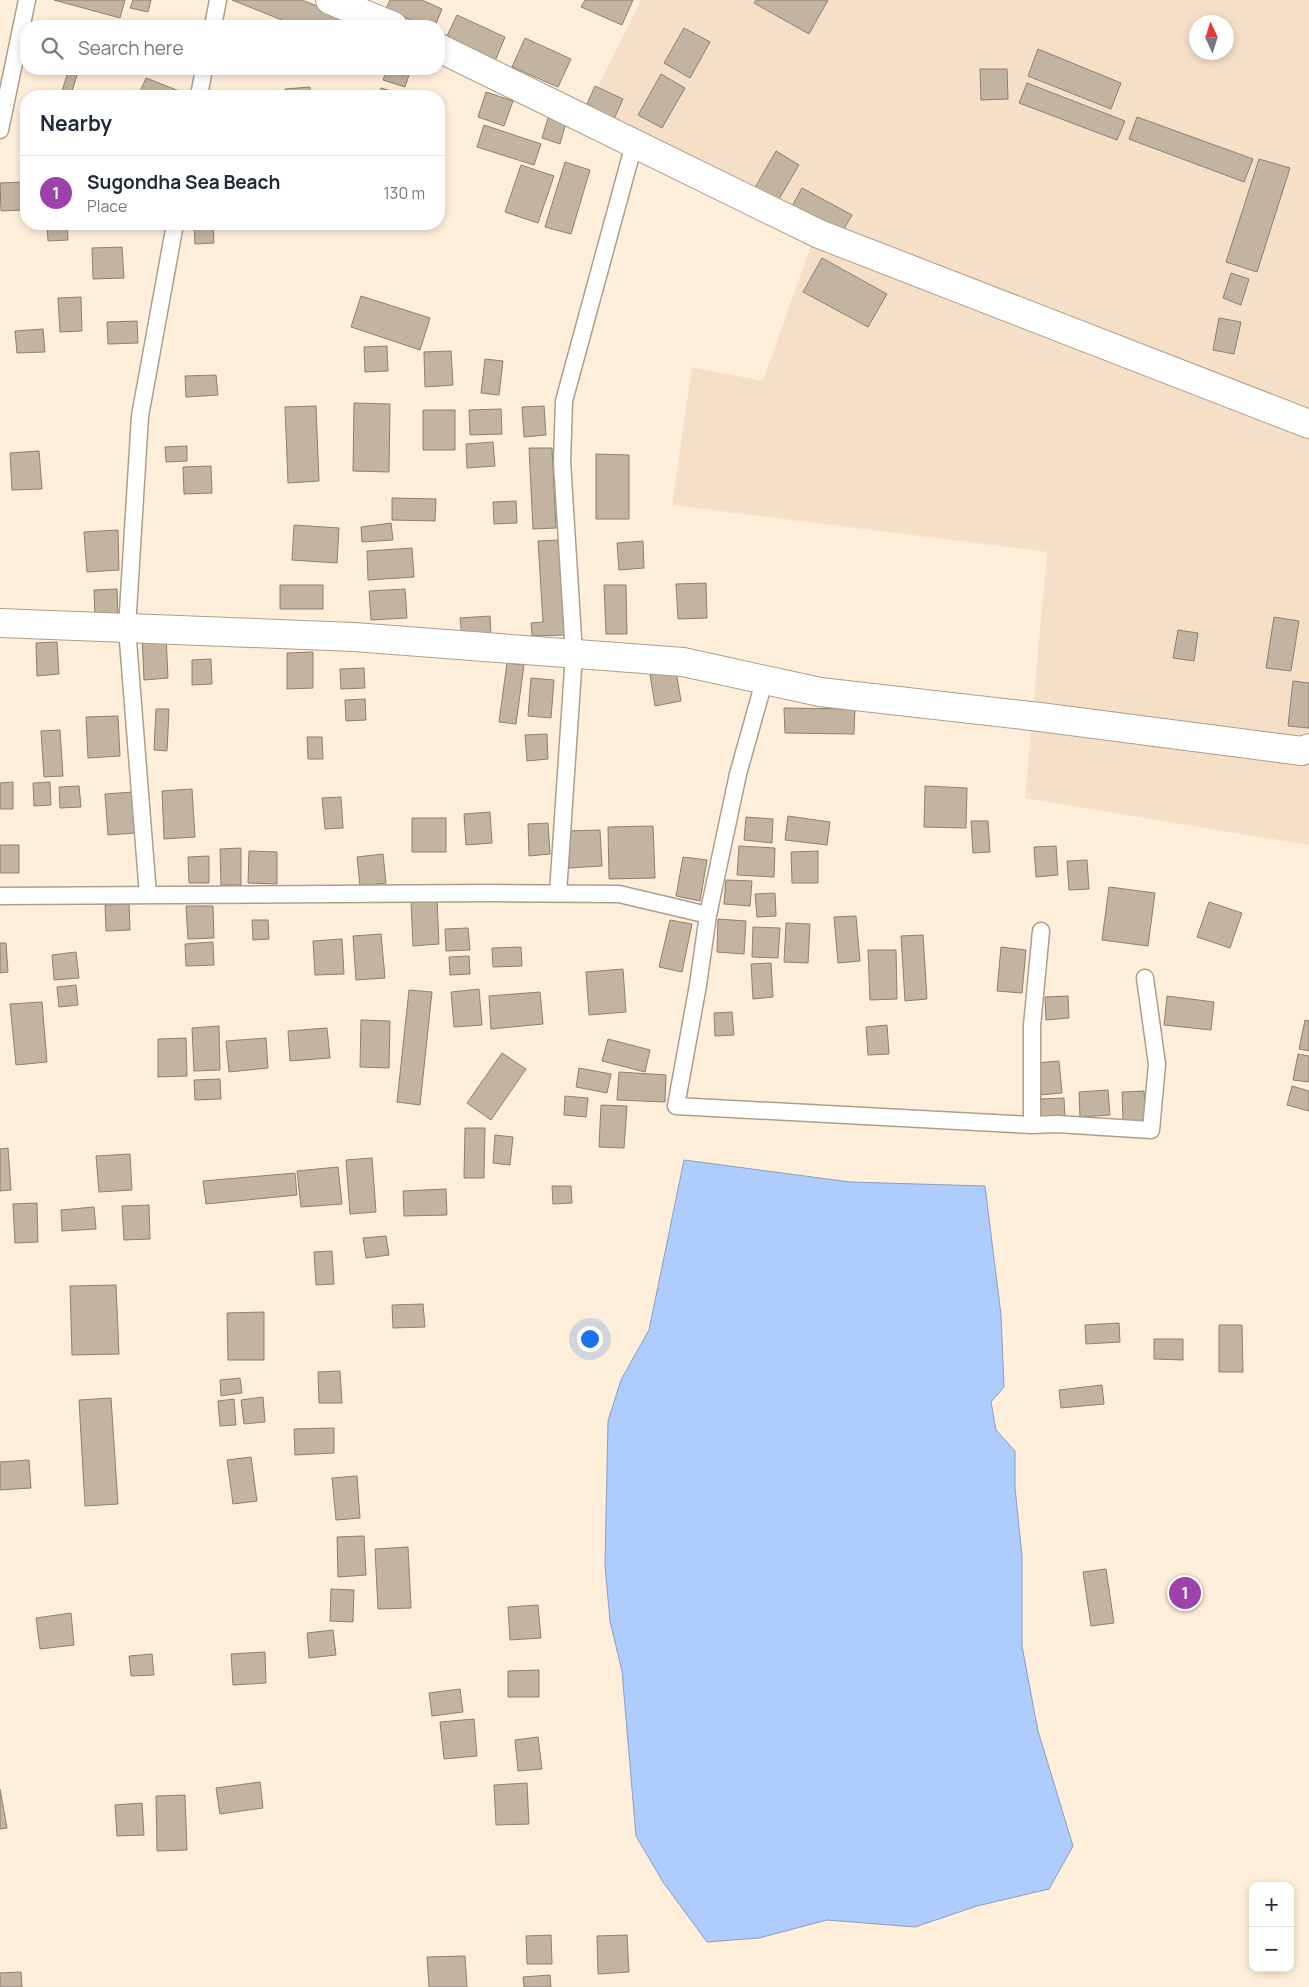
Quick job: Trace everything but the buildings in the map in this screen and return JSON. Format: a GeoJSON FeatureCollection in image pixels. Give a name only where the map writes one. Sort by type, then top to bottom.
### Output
{"type":"FeatureCollection","features":[{"type":"Feature","properties":{"kind":"street"},"geometry":{"type":"LineString","coordinates":[[330,0],[383,15]]}},
{"type":"Feature","properties":{"kind":"street"},"geometry":{"type":"LineString","coordinates":[[445,51],[819,234],[1309,424]]}},
{"type":"Feature","properties":{"kind":"street"},"geometry":{"type":"LineString","coordinates":[[0,623],[354,637],[683,662],[765,678],[820,692],[1040,717],[1302,751],[1309,748]]}},
{"type":"Feature","properties":{"kind":"lane"},"geometry":{"type":"LineString","coordinates":[[22,20],[26,0]]}},
{"type":"Feature","properties":{"kind":"lane"},"geometry":{"type":"LineString","coordinates":[[214,20],[218,0]]}},
{"type":"Feature","properties":{"kind":"lane"},"geometry":{"type":"LineString","coordinates":[[0,130],[20,30]]}},
{"type":"Feature","properties":{"kind":"lane"},"geometry":{"type":"LineString","coordinates":[[200,90],[203,75]]}},
{"type":"Feature","properties":{"kind":"lane"},"geometry":{"type":"LineString","coordinates":[[558,893],[574,654],[562,462],[564,401],[634,144]]}},
{"type":"Feature","properties":{"kind":"lane"},"geometry":{"type":"LineString","coordinates":[[148,895],[127,628],[140,416],[174,230]]}},
{"type":"Feature","properties":{"kind":"lane"},"geometry":{"type":"LineString","coordinates":[[765,678],[738,774],[708,915],[698,985],[676,1106],[1032,1126],[1057,1124],[1151,1130],[1157,1064],[1145,978]]}},
{"type":"Feature","properties":{"kind":"lane"},"geometry":{"type":"LineString","coordinates":[[0,896],[619,894],[708,915]]}},
{"type":"Feature","properties":{"kind":"lane"},"geometry":{"type":"LineString","coordinates":[[1032,1126],[1032,1026],[1041,931]]}},
{"type":"Feature","properties":{"kind":"shaded area"},"geometry":{"type":"Polygon","coordinates":[[[641,0],[1309,0],[1309,845],[1025,798],[1047,552],[672,505],[692,367],[763,381],[816,231],[582,118],[641,0]]]}},
{"type":"Feature","properties":{"kind":"water"},"geometry":{"type":"Polygon","coordinates":[[[684,1160],[850,1182],[985,1186],[1001,1315],[1004,1387],[991,1402],[996,1430],[1015,1451],[1015,1488],[1022,1556],[1022,1646],[1038,1731],[1073,1846],[1049,1889],[977,1906],[915,1927],[827,1920],[759,1938],[707,1942],[663,1882],[636,1836],[622,1671],[610,1621],[605,1565],[608,1421],[621,1380],[649,1330],[684,1160]]]}},
{"type":"Feature","properties":{"kind":"place","name":"Sugondha Sea Beach"},"geometry":{"type":"Point","coordinates":[1185,1593]}}]}
